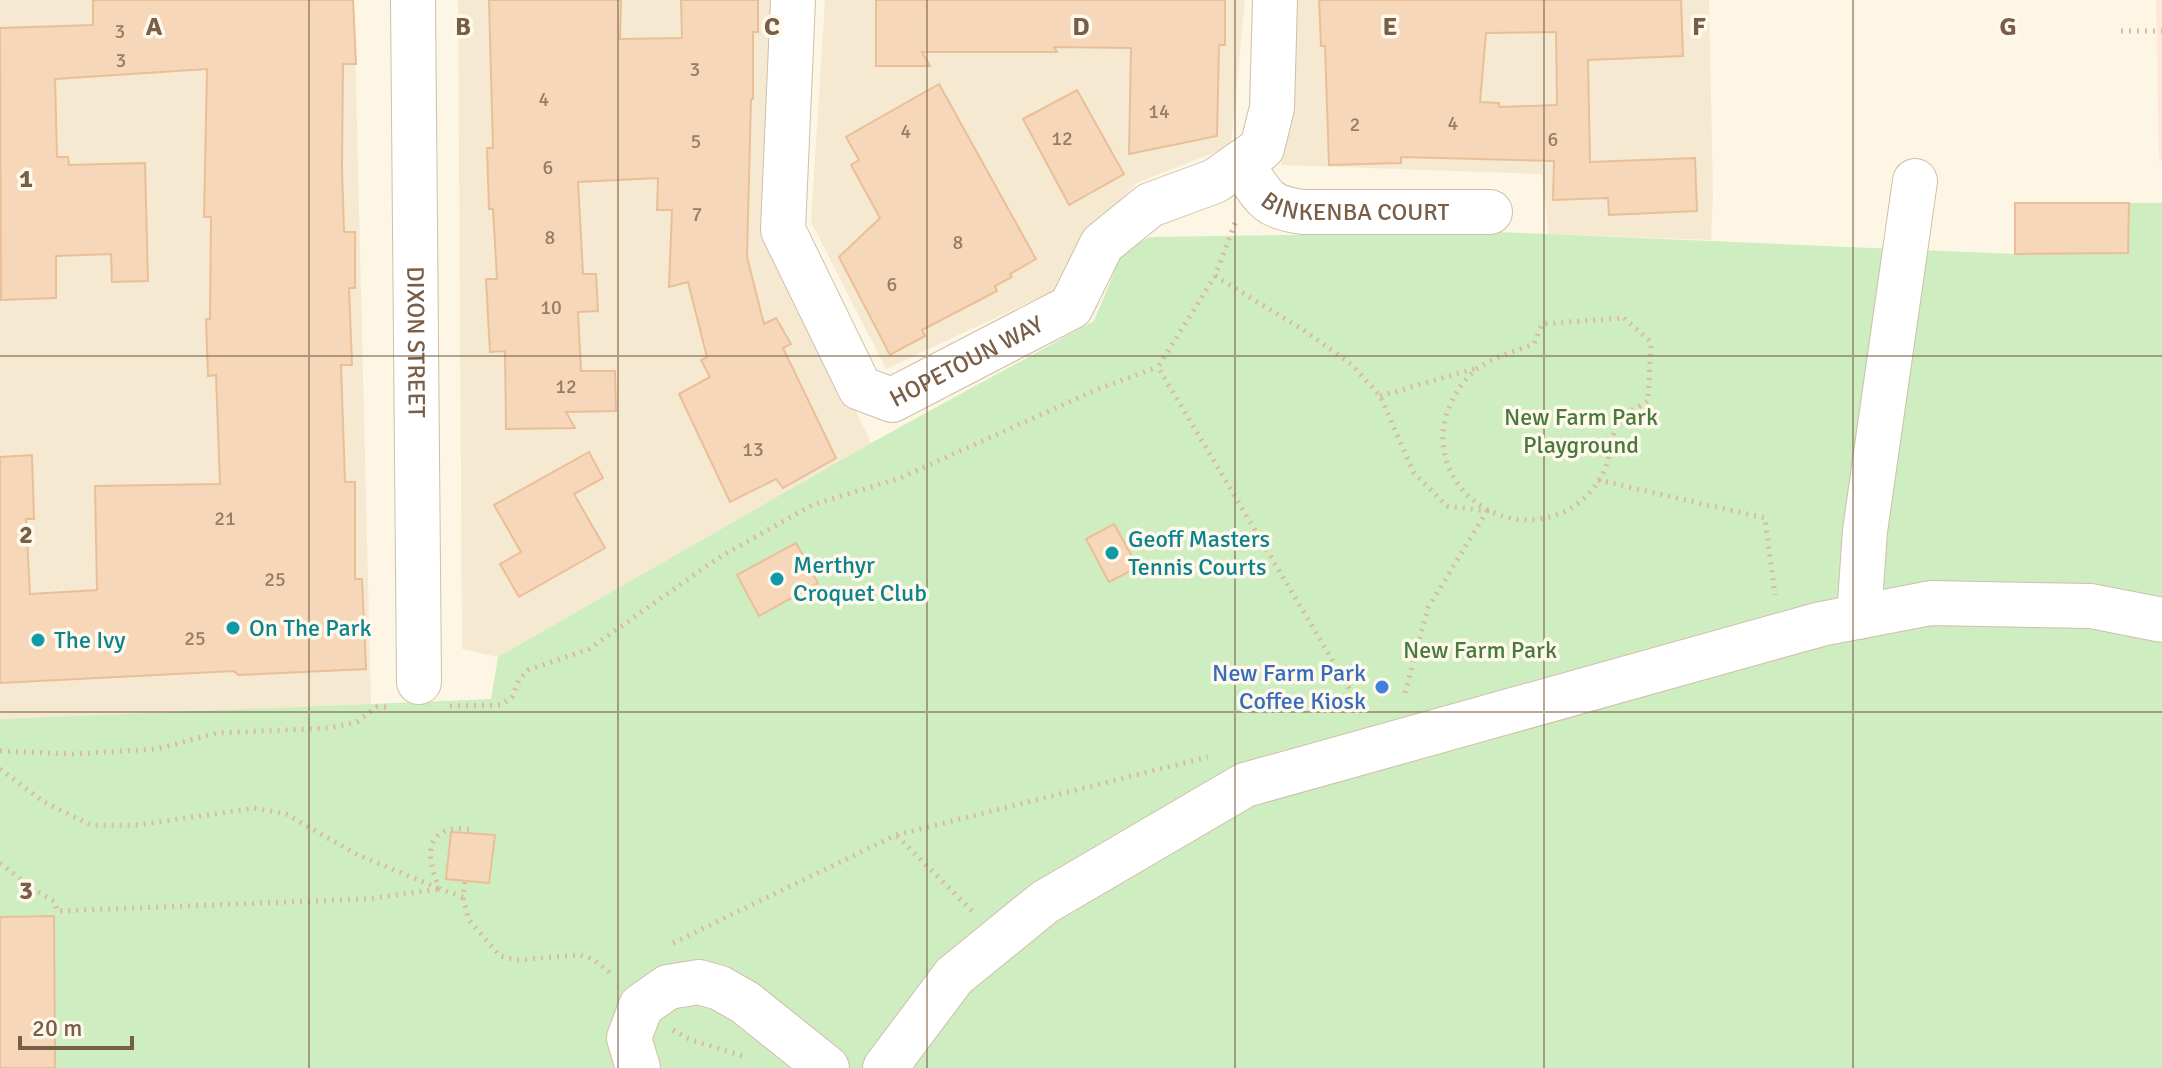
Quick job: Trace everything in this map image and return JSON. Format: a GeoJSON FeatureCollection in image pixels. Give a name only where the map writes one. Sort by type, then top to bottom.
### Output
{"type":"FeatureCollection","features":[{"type":"Feature","properties":{"kind":"street","name":"DIXON STREET"},"geometry":{"type":"LineString","coordinates":[[413,0],[417,698]]}},
{"type":"Feature","properties":{"kind":"street","name":"HOPETOUN WAY"},"geometry":{"type":"LineString","coordinates":[[793,0],[783,230],[860,388],[892,400],[1071,307],[1102,244],[1150,205],[1215,181],[1262,148],[1272,108],[1275,0]]}},
{"type":"Feature","properties":{"kind":"street","name":"BINKENBA COURT"},"geometry":{"type":"LineString","coordinates":[[1242,164],[1268,202],[1282,209],[1303,212],[1490,212]]}},
{"type":"Feature","properties":{"kind":"street"},"geometry":{"type":"LineString","coordinates":[[1859,617],[1865,531],[1915,181]]}},
{"type":"Feature","properties":{"kind":"street"},"geometry":{"type":"LineString","coordinates":[[885,1068],[954,976],[1045,902],[1245,785],[1821,624],[1931,603],[2091,606],[2162,620]]}},
{"type":"Feature","properties":{"kind":"street"},"geometry":{"type":"LineString","coordinates":[[638,1068],[629,1038],[641,1006],[668,987],[699,982],[720,988],[746,1003],[827,1068]]}},
{"type":"Feature","properties":{"kind":"path"},"geometry":{"type":"LineString","coordinates":[[2121,31],[2162,31]]}},
{"type":"Feature","properties":{"kind":"path"},"geometry":{"type":"LineString","coordinates":[[0,751],[72,754],[157,749],[217,733],[330,728],[357,722],[377,707],[417,698],[501,705],[512,697],[519,680],[528,670],[589,649],[718,558],[812,505],[900,478],[1098,389],[1158,367],[1215,276],[1352,365],[1380,396],[1414,473],[1447,506],[1487,511],[1514,520],[1543,519],[1570,509],[1592,490],[1606,467],[1611,441],[1622,418],[1648,401],[1651,342],[1624,318],[1542,324],[1534,344],[1478,368],[1380,396]]}},
{"type":"Feature","properties":{"kind":"path"},"geometry":{"type":"LineString","coordinates":[[1158,367],[1362,710]]}},
{"type":"Feature","properties":{"kind":"path"},"geometry":{"type":"LineString","coordinates":[[1478,368],[1459,388],[1446,413],[1443,442],[1449,470],[1464,494],[1487,511]]}},
{"type":"Feature","properties":{"kind":"path"},"geometry":{"type":"LineString","coordinates":[[1598,480],[1765,518],[1775,595]]}},
{"type":"Feature","properties":{"kind":"path"},"geometry":{"type":"LineString","coordinates":[[1404,696],[1428,608],[1487,511]]}},
{"type":"Feature","properties":{"kind":"path"},"geometry":{"type":"LineString","coordinates":[[668,946],[896,835],[1211,756]]}},
{"type":"Feature","properties":{"kind":"path"},"geometry":{"type":"LineString","coordinates":[[0,769],[44,802],[91,825],[139,825],[254,808],[286,814],[356,854],[463,897]]}},
{"type":"Feature","properties":{"kind":"path"},"geometry":{"type":"LineString","coordinates":[[440,889],[431,870],[434,839],[440,830],[454,827],[472,830],[471,834]]}},
{"type":"Feature","properties":{"kind":"path"},"geometry":{"type":"LineString","coordinates":[[896,835],[980,919]]}},
{"type":"Feature","properties":{"kind":"path"},"geometry":{"type":"LineString","coordinates":[[0,863],[55,902],[57,911],[366,899],[440,889]]}},
{"type":"Feature","properties":{"kind":"path"},"geometry":{"type":"LineString","coordinates":[[465,882],[463,897],[469,920],[500,956],[517,960],[580,955],[593,959],[611,973],[625,966]]}},
{"type":"Feature","properties":{"kind":"shaded area"},"geometry":{"type":"Polygon","coordinates":[[[0,0],[354,0],[371,704],[0,719],[0,0]]]}},
{"type":"Feature","properties":{"kind":"shaded area"},"geometry":{"type":"Polygon","coordinates":[[[458,0],[771,0],[767,222],[871,443],[498,657],[462,649],[458,0]]]}},
{"type":"Feature","properties":{"kind":"shaded area"},"geometry":{"type":"Polygon","coordinates":[[[825,0],[1245,0],[1231,146],[1137,183],[1079,242],[1055,290],[886,369],[811,222],[825,0]]]}},
{"type":"Feature","properties":{"kind":"shaded area"},"geometry":{"type":"Polygon","coordinates":[[[1293,0],[1709,0],[1711,240],[1548,234],[1542,174],[1281,165],[1293,0]]]}},
{"type":"Feature","properties":{"kind":"shaded area"},"geometry":{"type":"Polygon","coordinates":[[[2156,0],[2162,0],[2162,161],[2159,161],[2156,0]]]}},
{"type":"Feature","properties":{"kind":"green space","name":"New Farm Park"},"geometry":{"type":"Polygon","coordinates":[[[2129,203],[2162,203],[2162,1068],[0,1068],[0,719],[491,699],[498,657],[871,443],[1094,321],[1123,251],[1150,237],[1499,232],[2015,254],[2128,253],[2129,203]]]}},
{"type":"Feature","properties":{"kind":"building"},"geometry":{"type":"Polygon","coordinates":[[[93,0],[353,0],[356,64],[343,64],[342,168],[344,232],[355,232],[355,288],[349,288],[352,365],[341,365],[345,482],[355,482],[355,579],[362,579],[366,669],[238,675],[234,671],[0,683],[0,457],[32,455],[34,519],[26,519],[30,594],[97,590],[95,486],[220,484],[216,375],[208,376],[206,319],[210,319],[211,217],[204,217],[207,69],[55,79],[57,157],[68,157],[69,165],[145,163],[148,281],[112,282],[111,254],[56,256],[56,298],[1,300],[0,28],[93,25],[93,0]]]}},
{"type":"Feature","properties":{"kind":"building"},"geometry":{"type":"Polygon","coordinates":[[[489,0],[621,0],[620,39],[682,38],[681,0],[758,0],[758,32],[753,32],[747,257],[764,324],[776,318],[791,344],[783,348],[836,458],[783,488],[776,479],[730,502],[679,394],[710,377],[701,360],[707,357],[688,282],[669,287],[672,210],[657,210],[658,178],[578,182],[583,274],[596,274],[598,311],[578,312],[581,371],[615,371],[616,411],[566,412],[575,428],[506,429],[505,351],[490,352],[486,279],[497,279],[493,209],[489,209],[487,148],[493,148],[489,0]]]}},
{"type":"Feature","properties":{"kind":"building"},"geometry":{"type":"Polygon","coordinates":[[[876,0],[1225,0],[1225,45],[1219,45],[1217,136],[1129,154],[1131,48],[1054,47],[1057,52],[922,52],[930,66],[876,66],[876,0]]]}},
{"type":"Feature","properties":{"kind":"building"},"geometry":{"type":"Polygon","coordinates":[[[1319,0],[1681,0],[1683,56],[1588,60],[1590,162],[1695,158],[1697,211],[1609,215],[1608,198],[1553,200],[1554,161],[1401,157],[1401,163],[1329,165],[1325,46],[1321,46],[1319,0]],[[1556,32],[1486,33],[1480,102],[1499,103],[1499,107],[1557,105],[1556,32]]]}},
{"type":"Feature","properties":{"kind":"building"},"geometry":{"type":"Polygon","coordinates":[[[939,84],[1036,259],[995,286],[997,291],[922,330],[925,336],[890,355],[839,257],[880,218],[851,165],[859,160],[846,137],[939,84]]]}},
{"type":"Feature","properties":{"kind":"building"},"geometry":{"type":"Polygon","coordinates":[[[1077,90],[1124,174],[1069,205],[1023,119],[1077,90]]]}},
{"type":"Feature","properties":{"kind":"building"},"geometry":{"type":"Polygon","coordinates":[[[2015,203],[2129,203],[2128,253],[2015,254],[2015,203]]]}},
{"type":"Feature","properties":{"kind":"building"},"geometry":{"type":"Polygon","coordinates":[[[589,452],[603,478],[574,494],[605,548],[519,597],[500,564],[521,552],[494,505],[589,452]]]}},
{"type":"Feature","properties":{"kind":"building","name":"Geoff Masters Tennis Courts"},"geometry":{"type":"Polygon","coordinates":[[[1114,524],[1138,567],[1109,582],[1086,539],[1114,524]]]}},
{"type":"Feature","properties":{"kind":"building","name":"Merthyr Croquet Club"},"geometry":{"type":"Polygon","coordinates":[[[796,543],[818,583],[759,616],[737,575],[796,543]]]}},
{"type":"Feature","properties":{"kind":"building"},"geometry":{"type":"Polygon","coordinates":[[[451,832],[495,835],[489,883],[446,879],[451,832]]]}},
{"type":"Feature","properties":{"kind":"building"},"geometry":{"type":"Polygon","coordinates":[[[54,916],[55,1068],[0,1068],[0,917],[54,916]]]}},
{"type":"Feature","properties":{"kind":"place","name":"Geoff Masters Tennis Courts"},"geometry":{"type":"Point","coordinates":[1112,553]}},
{"type":"Feature","properties":{"kind":"place","name":"Merthyr Croquet Club"},"geometry":{"type":"Point","coordinates":[777,579]}},
{"type":"Feature","properties":{"kind":"place","name":"On The Park"},"geometry":{"type":"Point","coordinates":[233,628]}},
{"type":"Feature","properties":{"kind":"place","name":"The Ivy"},"geometry":{"type":"Point","coordinates":[38,640]}},
{"type":"Feature","properties":{"kind":"place","name":"New Farm Park Coffee Kiosk"},"geometry":{"type":"Point","coordinates":[1382,687]}},
{"type":"Feature","properties":{"kind":"park label","name":"New Farm Park Playground"},"geometry":{"type":"Point","coordinates":[1581,431]}}]}
